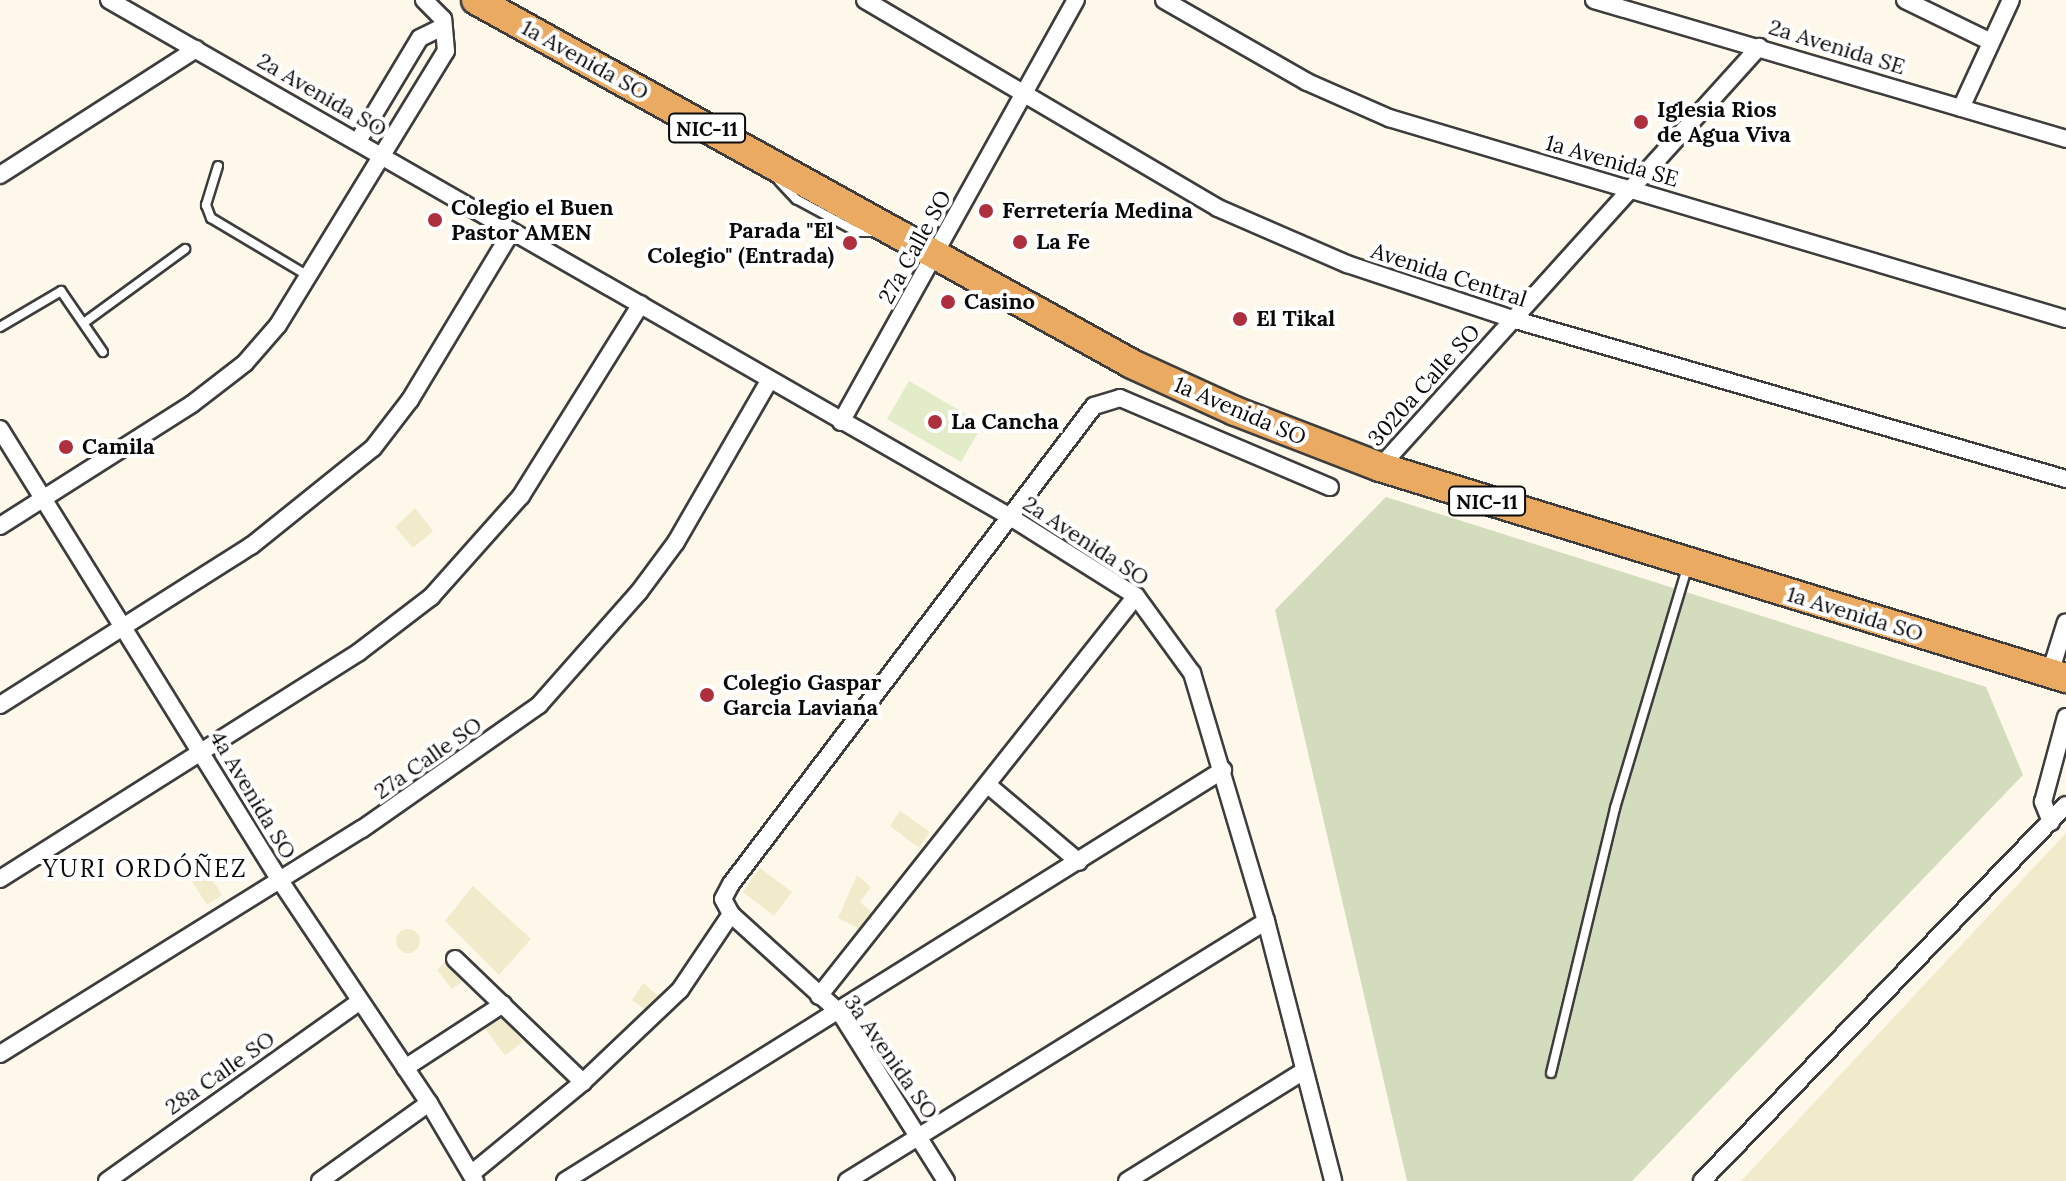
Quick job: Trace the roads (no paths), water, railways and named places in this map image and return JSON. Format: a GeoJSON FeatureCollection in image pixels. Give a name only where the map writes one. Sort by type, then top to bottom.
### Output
{"type":"FeatureCollection","features":[{"type":"Feature","properties":{"kind":"highway","name":"1a Avenida SO"},"geometry":{"type":"LineString","coordinates":[[476,0],[1132,364],[1380,467],[2058,676]]}},
{"type":"Feature","properties":{"kind":"street","name":"2a Avenida SO"},"geometry":{"type":"LineString","coordinates":[[109,0],[1012,518],[1136,596],[1192,673],[1266,921],[1333,1181]]}},
{"type":"Feature","properties":{"kind":"street"},"geometry":{"type":"LineString","coordinates":[[0,526],[147,436],[245,363],[311,278],[446,51],[439,10],[424,0]]}},
{"type":"Feature","properties":{"kind":"street","name":"Avenida Central"},"geometry":{"type":"LineString","coordinates":[[865,0],[1025,91],[1218,208],[1347,264],[1512,319],[2066,479]]}},
{"type":"Feature","properties":{"kind":"street","name":"27a Calle SO"},"geometry":{"type":"LineString","coordinates":[[841,422],[1076,0]]}},
{"type":"Feature","properties":{"kind":"street","name":"1a Avenida SE"},"geometry":{"type":"LineString","coordinates":[[1164,0],[1307,82],[1389,118],[2066,319]]}},
{"type":"Feature","properties":{"kind":"street","name":"2a Avenida SE"},"geometry":{"type":"LineString","coordinates":[[1594,0],[2066,139]]}},
{"type":"Feature","properties":{"kind":"street"},"geometry":{"type":"LineString","coordinates":[[1905,0],[1989,41]]}},
{"type":"Feature","properties":{"kind":"street"},"geometry":{"type":"LineString","coordinates":[[1961,108],[1989,41],[2011,0]]}},
{"type":"Feature","properties":{"kind":"street"},"geometry":{"type":"LineString","coordinates":[[358,141],[420,38],[443,27]]}},
{"type":"Feature","properties":{"kind":"street","name":"3020a Calle SO"},"geometry":{"type":"LineString","coordinates":[[1380,467],[1512,319],[1634,191],[1759,47]]}},
{"type":"Feature","properties":{"kind":"street"},"geometry":{"type":"LineString","coordinates":[[0,175],[196,49]]}},
{"type":"Feature","properties":{"kind":"street"},"geometry":{"type":"LineString","coordinates":[[0,705],[251,546],[373,448],[410,400],[512,231]]}},
{"type":"Feature","properties":{"kind":"street"},"geometry":{"type":"LineString","coordinates":[[0,879],[359,652],[442,586],[521,496],[641,304]]}},
{"type":"Feature","properties":{"kind":"street","name":"27a Calle SO"},"geometry":{"type":"LineString","coordinates":[[0,1054],[433,783],[539,705],[639,592],[676,542],[769,381]]}},
{"type":"Feature","properties":{"kind":"street"},"geometry":{"type":"LineString","coordinates":[[1012,518],[1094,406],[1105,399],[1120,398],[1330,487]]}},
{"type":"Feature","properties":{"kind":"street","name":"4a Avenida SO"},"geometry":{"type":"LineString","coordinates":[[0,429],[279,879],[429,1103],[473,1178]]}},
{"type":"Feature","properties":{"kind":"street","name":"3a Avenida SO"},"geometry":{"type":"LineString","coordinates":[[946,1181],[840,1013],[731,914],[723,899],[1012,518]]}},
{"type":"Feature","properties":{"kind":"street"},"geometry":{"type":"LineString","coordinates":[[819,996],[1136,596]]}},
{"type":"Feature","properties":{"kind":"street"},"geometry":{"type":"LineString","coordinates":[[2058,676],[2066,622]]}},
{"type":"Feature","properties":{"kind":"street"},"geometry":{"type":"LineString","coordinates":[[2051,822],[2043,802],[2066,717]]}},
{"type":"Feature","properties":{"kind":"street"},"geometry":{"type":"LineString","coordinates":[[565,1181],[840,1013],[1223,770]]}},
{"type":"Feature","properties":{"kind":"street"},"geometry":{"type":"LineString","coordinates":[[988,785],[1079,862]]}},
{"type":"Feature","properties":{"kind":"street"},"geometry":{"type":"LineString","coordinates":[[1702,1181],[2066,805]]}},
{"type":"Feature","properties":{"kind":"street"},"geometry":{"type":"LineString","coordinates":[[473,1178],[583,1082],[680,990],[731,914]]}},
{"type":"Feature","properties":{"kind":"street"},"geometry":{"type":"LineString","coordinates":[[847,1181],[1266,921]]}},
{"type":"Feature","properties":{"kind":"street"},"geometry":{"type":"LineString","coordinates":[[455,959],[583,1082]]}},
{"type":"Feature","properties":{"kind":"street","name":"28a Calle SO"},"geometry":{"type":"LineString","coordinates":[[107,1181],[359,1002]]}},
{"type":"Feature","properties":{"kind":"street"},"geometry":{"type":"LineString","coordinates":[[405,1068],[503,1004]]}},
{"type":"Feature","properties":{"kind":"street"},"geometry":{"type":"LineString","coordinates":[[1127,1181],[1304,1071]]}},
{"type":"Feature","properties":{"kind":"street"},"geometry":{"type":"LineString","coordinates":[[320,1181],[429,1103]]}},
{"type":"Feature","properties":{"kind":"lane"},"geometry":{"type":"LineString","coordinates":[[218,166],[206,205],[211,218],[311,278]]}},
{"type":"Feature","properties":{"kind":"lane"},"geometry":{"type":"LineString","coordinates":[[85,322],[185,249]]}},
{"type":"Feature","properties":{"kind":"lane"},"geometry":{"type":"LineString","coordinates":[[0,327],[56,291],[65,293],[103,352]]}},
{"type":"Feature","properties":{"kind":"lane"},"geometry":{"type":"LineString","coordinates":[[1551,1073],[1615,808],[1688,564]]}},
{"type":"Feature","properties":{"kind":"place","name":"Iglesia Rios de Agua Viva"},"geometry":{"type":"Point","coordinates":[1641,122]}},
{"type":"Feature","properties":{"kind":"place","name":"Ferretería Medina"},"geometry":{"type":"Point","coordinates":[986,211]}},
{"type":"Feature","properties":{"kind":"place","name":"Colegio el Buen Pastor AMEN"},"geometry":{"type":"Point","coordinates":[435,220]}},
{"type":"Feature","properties":{"kind":"place","name":"La Fe"},"geometry":{"type":"Point","coordinates":[1020,242]}},
{"type":"Feature","properties":{"kind":"place","name":"Parada \"El Colegio\" (Entrada)"},"geometry":{"type":"Point","coordinates":[850,243]}},
{"type":"Feature","properties":{"kind":"place","name":"Casino"},"geometry":{"type":"Point","coordinates":[948,302]}},
{"type":"Feature","properties":{"kind":"place","name":"El Tikal"},"geometry":{"type":"Point","coordinates":[1240,319]}},
{"type":"Feature","properties":{"kind":"place","name":"La Cancha"},"geometry":{"type":"Point","coordinates":[935,422]}},
{"type":"Feature","properties":{"kind":"place","name":"Camila"},"geometry":{"type":"Point","coordinates":[66,447]}},
{"type":"Feature","properties":{"kind":"place","name":"Colegio Gaspar Garcia Laviana"},"geometry":{"type":"Point","coordinates":[707,695]}},
{"type":"Feature","properties":{"kind":"district","name":"YURI ORDÓÑEZ"},"geometry":{"type":"Point","coordinates":[145,869]}}]}
